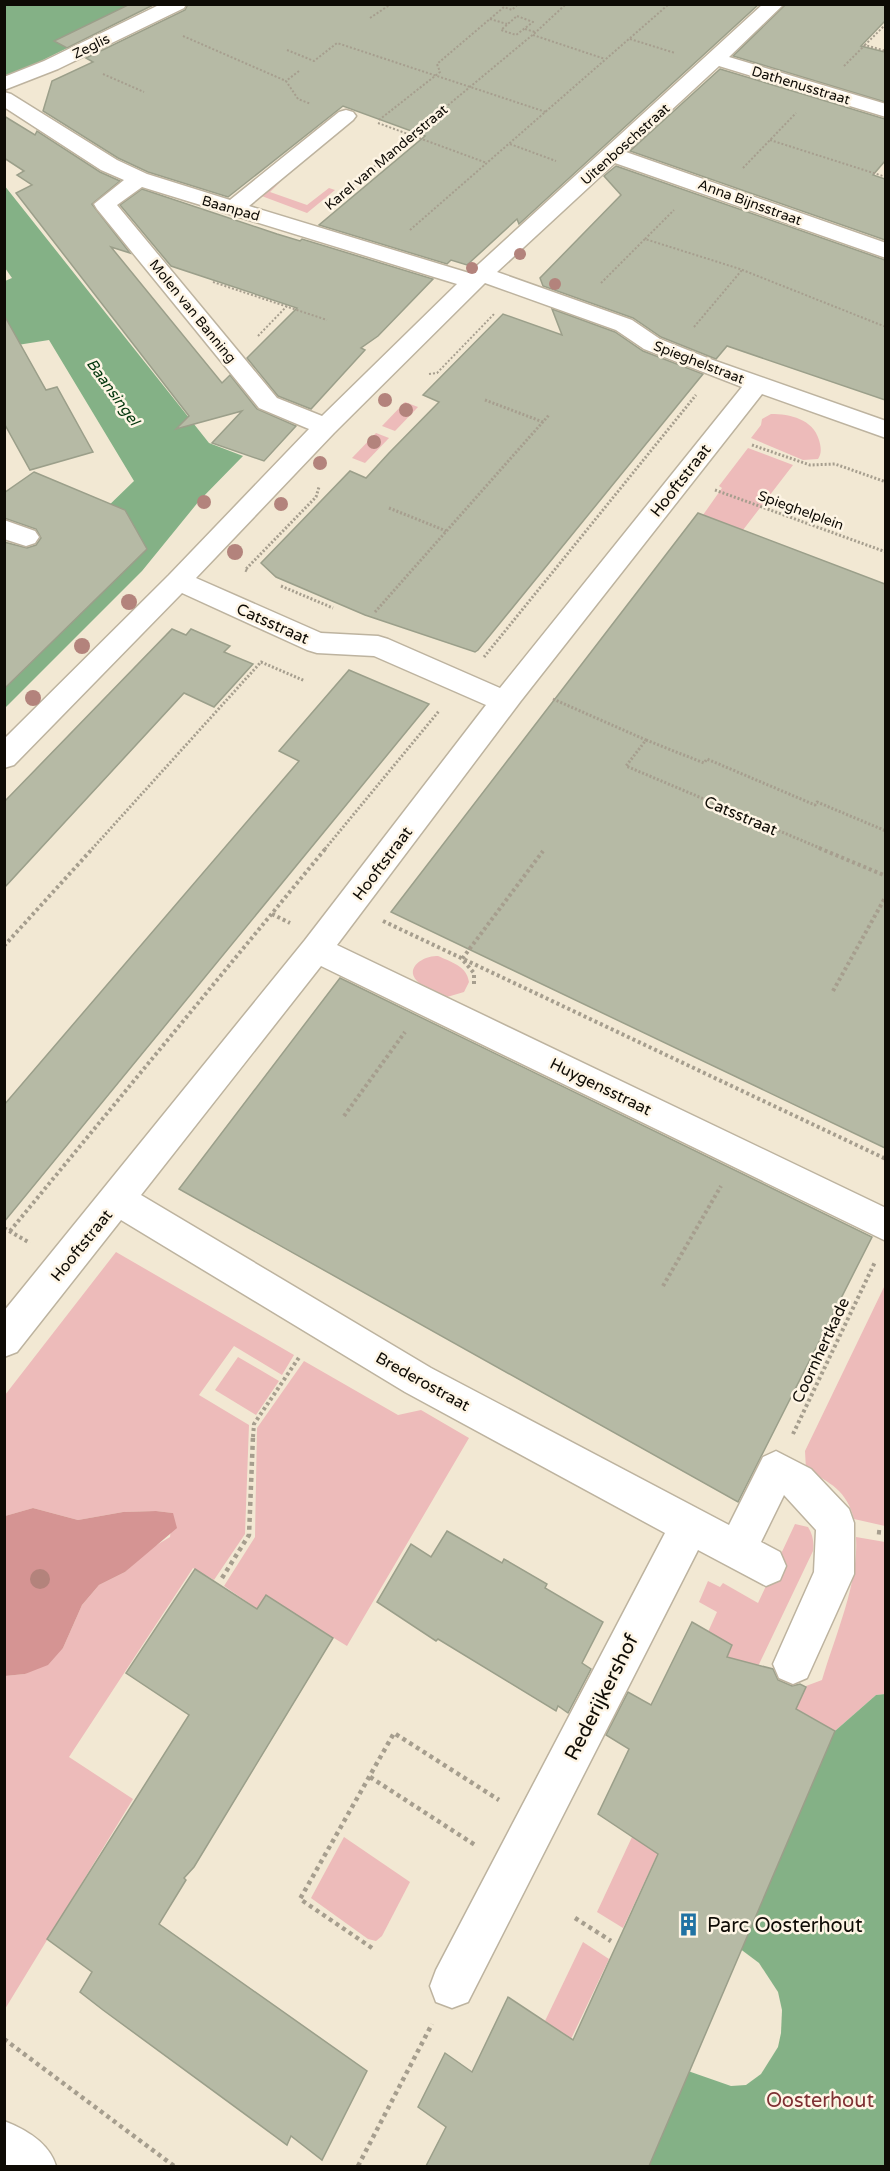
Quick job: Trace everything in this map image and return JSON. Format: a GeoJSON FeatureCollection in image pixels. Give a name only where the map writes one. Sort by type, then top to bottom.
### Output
{"type":"FeatureCollection","features":[{"type":"Feature","properties":{"kind":"street","name":"Zeglis"},"geometry":{"type":"LineString","coordinates":[[4,84],[51,65],[177,4]]}},
{"type":"Feature","properties":{"kind":"street","name":"Uitenboschstraat"},"geometry":{"type":"LineString","coordinates":[[478,279],[775,4]]}},
{"type":"Feature","properties":{"kind":"street","name":"Dathenusstraat"},"geometry":{"type":"LineString","coordinates":[[713,62],[819,90],[885,111]]}},
{"type":"Feature","properties":{"kind":"street","name":"Baanpad"},"geometry":{"type":"LineString","coordinates":[[4,98],[109,165],[139,179],[382,254],[478,279]]}},
{"type":"Feature","properties":{"kind":"street"},"geometry":{"type":"LineString","coordinates":[[232,208],[346,116]]}},
{"type":"Feature","properties":{"kind":"street","name":"Anna Bijnsstraat"},"geometry":{"type":"LineString","coordinates":[[613,155],[720,190],[885,251]]}},
{"type":"Feature","properties":{"kind":"street","name":"Molen van Banning"},"geometry":{"type":"LineString","coordinates":[[139,179],[105,204],[268,404],[325,427]]}},
{"type":"Feature","properties":{"kind":"street"},"geometry":{"type":"LineString","coordinates":[[4,757],[178,581],[325,427],[478,279]]}},
{"type":"Feature","properties":{"kind":"street","name":"Spieghelstraat"},"geometry":{"type":"LineString","coordinates":[[478,279],[624,325],[652,344],[885,429]]}},
{"type":"Feature","properties":{"kind":"street","name":"Hooftstraat"},"geometry":{"type":"LineString","coordinates":[[4,1340],[316,949],[512,693],[757,384]]}},
{"type":"Feature","properties":{"kind":"street","name":"Catsstraat"},"geometry":{"type":"LineString","coordinates":[[178,581],[317,643],[378,645],[512,693]]}},
{"type":"Feature","properties":{"kind":"street","name":"Huygensstraat"},"geometry":{"type":"LineString","coordinates":[[316,949],[885,1225]]}},
{"type":"Feature","properties":{"kind":"street","name":"Brederostraat"},"geometry":{"type":"LineString","coordinates":[[117,1199],[418,1380],[752,1558],[776,1470]]}},
{"type":"Feature","properties":{"kind":"street"},"geometry":{"type":"LineString","coordinates":[[776,1470],[798,1482],[835,1523],[834,1574],[793,1664]]}},
{"type":"Feature","properties":{"kind":"street","name":"Rederijkershof"},"geometry":{"type":"LineString","coordinates":[[452,1986],[690,1525]]}},
{"type":"Feature","properties":{"kind":"street"},"geometry":{"type":"LineString","coordinates":[[4,2145],[33,2166]]}},
{"type":"Feature","properties":{"kind":"path"},"geometry":{"type":"LineString","coordinates":[[370,18],[391,4]]}},
{"type":"Feature","properties":{"kind":"path"},"geometry":{"type":"LineString","coordinates":[[512,10],[518,4]]}},
{"type":"Feature","properties":{"kind":"path","name":"Karel van Manderstraat"},"geometry":{"type":"LineString","coordinates":[[300,229],[536,32],[566,4]]}},
{"type":"Feature","properties":{"kind":"path"},"geometry":{"type":"LineString","coordinates":[[382,254],[669,4]]}},
{"type":"Feature","properties":{"kind":"path","name":"Karel van Manderstraat"},"geometry":{"type":"LineString","coordinates":[[286,81],[298,99],[372,125],[440,72],[436,64],[503,6],[512,10],[517,16],[533,22],[525,29]]}},
{"type":"Feature","properties":{"kind":"path"},"geometry":{"type":"LineString","coordinates":[[517,16],[501,30],[516,36],[525,29],[536,32]]}},
{"type":"Feature","properties":{"kind":"path"},"geometry":{"type":"LineString","coordinates":[[490,19],[508,24]]}},
{"type":"Feature","properties":{"kind":"path"},"geometry":{"type":"LineString","coordinates":[[145,20],[286,81],[299,71]]}},
{"type":"Feature","properties":{"kind":"path"},"geometry":{"type":"LineString","coordinates":[[720,190],[885,24]]}},
{"type":"Feature","properties":{"kind":"path"},"geometry":{"type":"LineString","coordinates":[[532,35],[606,60]]}},
{"type":"Feature","properties":{"kind":"path"},"geometry":{"type":"LineString","coordinates":[[630,39],[713,62]]}},
{"type":"Feature","properties":{"kind":"path","name":"Karel van Manderstraat"},"geometry":{"type":"LineString","coordinates":[[287,50],[314,61],[337,43],[471,86]]}},
{"type":"Feature","properties":{"kind":"path"},"geometry":{"type":"LineString","coordinates":[[865,45],[885,51]]}},
{"type":"Feature","properties":{"kind":"path"},"geometry":{"type":"LineString","coordinates":[[471,86],[546,112]]}},
{"type":"Feature","properties":{"kind":"path"},"geometry":{"type":"LineString","coordinates":[[376,122],[487,163]]}},
{"type":"Feature","properties":{"kind":"path"},"geometry":{"type":"LineString","coordinates":[[770,140],[885,177]]}},
{"type":"Feature","properties":{"kind":"path"},"geometry":{"type":"LineString","coordinates":[[509,144],[592,174]]}},
{"type":"Feature","properties":{"kind":"path"},"geometry":{"type":"LineString","coordinates":[[598,286],[645,239],[742,270],[885,327]]}},
{"type":"Feature","properties":{"kind":"path"},"geometry":{"type":"LineString","coordinates":[[152,262],[327,320]]}},
{"type":"Feature","properties":{"kind":"path"},"geometry":{"type":"LineString","coordinates":[[673,352],[742,270]]}},
{"type":"Feature","properties":{"kind":"path"},"geometry":{"type":"LineString","coordinates":[[234,362],[287,306]]}},
{"type":"Feature","properties":{"kind":"path"},"geometry":{"type":"LineString","coordinates":[[485,400],[543,422]]}},
{"type":"Feature","properties":{"kind":"path"},"geometry":{"type":"LineString","coordinates":[[373,614],[549,415]]}},
{"type":"Feature","properties":{"kind":"path"},"geometry":{"type":"LineString","coordinates":[[744,442],[810,465],[835,464],[885,482]]}},
{"type":"Feature","properties":{"kind":"path","name":"Spieghelplein"},"geometry":{"type":"LineString","coordinates":[[634,472],[701,498],[709,488],[885,552]]}},
{"type":"Feature","properties":{"kind":"path"},"geometry":{"type":"LineString","coordinates":[[389,508],[446,531]]}},
{"type":"Feature","properties":{"kind":"path"},"geometry":{"type":"LineString","coordinates":[[5,943],[261,662],[305,681]]}},
{"type":"Feature","properties":{"kind":"path"},"geometry":{"type":"LineString","coordinates":[[512,693],[704,763],[707,759],[815,805],[817,802],[885,831]]}},
{"type":"Feature","properties":{"kind":"path","name":"Catsstraat"},"geometry":{"type":"LineString","coordinates":[[646,740],[626,766],[885,876]]}},
{"type":"Feature","properties":{"kind":"path"},"geometry":{"type":"LineString","coordinates":[[462,959],[543,851]]}},
{"type":"Feature","properties":{"kind":"path"},"geometry":{"type":"LineString","coordinates":[[832,991],[885,896]]}},
{"type":"Feature","properties":{"kind":"path"},"geometry":{"type":"LineString","coordinates":[[349,906],[885,1159]]}},
{"type":"Feature","properties":{"kind":"path"},"geometry":{"type":"LineString","coordinates":[[344,1116],[425,1004],[450,1004],[473,992],[474,973],[462,959]]}},
{"type":"Feature","properties":{"kind":"path"},"geometry":{"type":"LineString","coordinates":[[663,1287],[740,1153]]}},
{"type":"Feature","properties":{"kind":"path","name":"Coornhertkade"},"geometry":{"type":"LineString","coordinates":[[776,1470],[876,1261]]}},
{"type":"Feature","properties":{"kind":"path"},"geometry":{"type":"LineString","coordinates":[[222,1578],[249,1535],[254,1424],[323,1323]]}},
{"type":"Feature","properties":{"kind":"path"},"geometry":{"type":"LineString","coordinates":[[372,1948],[300,1899],[394,1733],[536,1823]]}},
{"type":"Feature","properties":{"kind":"path"},"geometry":{"type":"LineString","coordinates":[[370,1777],[513,1868]]}},
{"type":"Feature","properties":{"kind":"path"},"geometry":{"type":"LineString","coordinates":[[575,1918],[612,1941]]}},
{"type":"Feature","properties":{"kind":"path"},"geometry":{"type":"LineString","coordinates":[[358,2166],[452,1986]]}},
{"type":"Feature","properties":{"kind":"path"},"geometry":{"type":"LineString","coordinates":[[4,2039],[174,2166]]}},
{"type":"Feature","properties":{"kind":"shaded area"},"geometry":{"type":"Polygon","coordinates":[[[279,180],[280,182],[270,192],[307,205],[329,188],[335,190],[307,213],[259,195],[279,180]]]}},
{"type":"Feature","properties":{"kind":"shaded area"},"geometry":{"type":"Polygon","coordinates":[[[405,402],[418,407],[395,431],[382,426],[405,402]]]}},
{"type":"Feature","properties":{"kind":"shaded area"},"geometry":{"type":"Polygon","coordinates":[[[771,414],[800,419],[812,427],[820,445],[821,452],[818,459],[803,460],[751,438],[761,425],[762,419],[771,414]]]}},
{"type":"Feature","properties":{"kind":"shaded area"},"geometry":{"type":"Polygon","coordinates":[[[376,433],[389,438],[365,463],[352,458],[376,433]]]}},
{"type":"Feature","properties":{"kind":"shaded area"},"geometry":{"type":"Polygon","coordinates":[[[748,448],[793,465],[743,530],[703,515],[722,488],[719,486],[748,448]]]}},
{"type":"Feature","properties":{"kind":"shaded area"},"geometry":{"type":"Polygon","coordinates":[[[438,956],[458,965],[465,972],[469,982],[464,992],[447,997],[427,989],[417,981],[413,971],[418,963],[438,956]]]}},
{"type":"Feature","properties":{"kind":"shaded area"},"geometry":{"type":"Polygon","coordinates":[[[116,1252],[294,1355],[282,1375],[234,1346],[199,1395],[249,1425],[245,1534],[214,1580],[193,1568],[69,1757],[133,1799],[5,2009],[5,1676],[25,1674],[63,1648],[82,1605],[99,1585],[125,1572],[150,1549],[170,1537],[173,1513],[123,1512],[78,1520],[33,1508],[5,1516],[5,1395],[116,1252]]]}},
{"type":"Feature","properties":{"kind":"shaded area"},"geometry":{"type":"Polygon","coordinates":[[[885,1285],[885,1526],[854,1519],[842,1494],[823,1479],[806,1470],[805,1451],[885,1285]]]}},
{"type":"Feature","properties":{"kind":"shaded area"},"geometry":{"type":"Polygon","coordinates":[[[238,1357],[279,1381],[256,1415],[215,1390],[238,1357]]]}},
{"type":"Feature","properties":{"kind":"shaded area"},"geometry":{"type":"Polygon","coordinates":[[[304,1361],[398,1415],[421,1410],[469,1438],[347,1646],[265,1596],[257,1609],[224,1586],[255,1537],[257,1428],[304,1361]]]}},
{"type":"Feature","properties":{"kind":"shaded area"},"geometry":{"type":"Polygon","coordinates":[[[33,1508],[78,1520],[123,1512],[173,1513],[177,1528],[125,1572],[99,1585],[82,1605],[63,1648],[48,1665],[25,1674],[5,1676],[5,1516],[33,1508]]]}},
{"type":"Feature","properties":{"kind":"shaded area"},"geometry":{"type":"Polygon","coordinates":[[[795,1524],[808,1527],[813,1539],[813,1551],[751,1681],[723,1666],[732,1646],[708,1632],[717,1612],[699,1602],[708,1581],[720,1587],[723,1583],[758,1603],[795,1524]]]}},
{"type":"Feature","properties":{"kind":"shaded area"},"geometry":{"type":"Polygon","coordinates":[[[856,1537],[885,1542],[885,1694],[876,1695],[835,1731],[795,1708],[806,1686],[822,1680],[850,1590],[854,1572],[856,1537]]]}},
{"type":"Feature","properties":{"kind":"shaded area"},"geometry":{"type":"Polygon","coordinates":[[[344,1837],[410,1882],[382,1936],[376,1941],[368,1939],[311,1898],[344,1837]]]}},
{"type":"Feature","properties":{"kind":"shaded area"},"geometry":{"type":"Polygon","coordinates":[[[632,1837],[658,1853],[623,1928],[597,1912],[632,1837]]]}},
{"type":"Feature","properties":{"kind":"shaded area"},"geometry":{"type":"Polygon","coordinates":[[[583,1942],[609,1959],[571,2039],[545,2021],[583,1942]]]}},
{"type":"Feature","properties":{"kind":"water"},"geometry":{"type":"Polygon","coordinates":[[[5,5],[154,5],[37,63],[5,76],[5,5]]]}},
{"type":"Feature","properties":{"kind":"water","name":"Baansingel"},"geometry":{"type":"Polygon","coordinates":[[[4,185],[209,443],[243,456],[199,501],[142,571],[5,708],[5,606],[134,481],[49,340],[5,347],[5,281],[12,278],[5,268],[4,185]]]}},
{"type":"Feature","properties":{"kind":"water"},"geometry":{"type":"Polygon","coordinates":[[[885,1694],[885,2166],[649,2166],[835,1731],[876,1695],[885,1694]]]}},
{"type":"Feature","properties":{"kind":"pier"},"geometry":{"type":"Polygon","coordinates":[[[739,1948],[759,1963],[778,1992],[782,2010],[781,2033],[778,2047],[761,2074],[746,2085],[731,2086],[688,2071],[739,1948]]]}},
{"type":"Feature","properties":{"kind":"building"},"geometry":{"type":"Polygon","coordinates":[[[130,4],[155,4],[67,48],[54,41],[130,4]]]}},
{"type":"Feature","properties":{"kind":"building"},"geometry":{"type":"Polygon","coordinates":[[[188,4],[759,4],[519,224],[517,219],[467,265],[451,260],[447,264],[319,225],[425,136],[343,106],[228,197],[148,172],[118,158],[43,111],[52,81],[93,62],[86,58],[185,10],[188,4]]]}},
{"type":"Feature","properties":{"kind":"building"},"geometry":{"type":"Polygon","coordinates":[[[786,4],[885,4],[885,21],[861,46],[885,52],[885,102],[733,56],[786,4]]]}},
{"type":"Feature","properties":{"kind":"building"},"geometry":{"type":"Polygon","coordinates":[[[720,69],[885,119],[885,161],[873,175],[885,179],[885,240],[630,151],[720,69]]]}},
{"type":"Feature","properties":{"kind":"building"},"geometry":{"type":"Polygon","coordinates":[[[4,116],[35,135],[37,131],[100,172],[120,181],[92,204],[130,253],[111,247],[222,383],[230,375],[257,409],[296,426],[264,461],[212,443],[242,411],[176,429],[189,416],[16,193],[32,185],[17,175],[24,171],[4,158],[4,116]]]}},
{"type":"Feature","properties":{"kind":"building"},"geometry":{"type":"Polygon","coordinates":[[[616,166],[885,260],[885,400],[727,346],[716,359],[661,337],[633,318],[543,286],[540,278],[621,195],[604,176],[616,166]]]}},
{"type":"Feature","properties":{"kind":"building"},"geometry":{"type":"Polygon","coordinates":[[[142,189],[277,234],[300,241],[302,239],[433,279],[378,336],[361,348],[365,350],[311,409],[278,396],[247,358],[297,308],[171,266],[120,205],[142,189]]]}},
{"type":"Feature","properties":{"kind":"building"},"geometry":{"type":"Polygon","coordinates":[[[552,309],[615,332],[643,351],[703,374],[478,650],[475,652],[365,615],[276,577],[261,563],[350,471],[366,478],[439,402],[423,395],[503,314],[562,335],[552,309]]]}},
{"type":"Feature","properties":{"kind":"building"},"geometry":{"type":"Polygon","coordinates":[[[4,315],[46,390],[57,387],[93,452],[30,470],[4,423],[4,315]]]}},
{"type":"Feature","properties":{"kind":"building"},"geometry":{"type":"Polygon","coordinates":[[[34,472],[125,510],[147,549],[4,689],[4,542],[27,548],[36,545],[41,538],[36,529],[4,518],[4,493],[34,472]]]}},
{"type":"Feature","properties":{"kind":"building"},"geometry":{"type":"Polygon","coordinates":[[[698,513],[885,584],[885,1148],[391,912],[698,513]]]}},
{"type":"Feature","properties":{"kind":"building"},"geometry":{"type":"Polygon","coordinates":[[[172,629],[186,635],[191,629],[230,646],[224,652],[253,664],[214,707],[184,693],[4,888],[4,802],[172,629]]]}},
{"type":"Feature","properties":{"kind":"building"},"geometry":{"type":"Polygon","coordinates":[[[349,670],[429,704],[4,1222],[4,1105],[299,761],[279,751],[349,670]]]}},
{"type":"Feature","properties":{"kind":"building"},"geometry":{"type":"Polygon","coordinates":[[[340,978],[872,1237],[738,1502],[179,1189],[340,978]]]}},
{"type":"Feature","properties":{"kind":"building"},"geometry":{"type":"Polygon","coordinates":[[[447,1531],[502,1563],[504,1559],[547,1584],[545,1588],[603,1622],[582,1663],[591,1669],[568,1713],[558,1706],[556,1711],[438,1639],[436,1641],[377,1602],[411,1544],[431,1557],[447,1531]]]}},
{"type":"Feature","properties":{"kind":"building"},"geometry":{"type":"Polygon","coordinates":[[[195,1569],[257,1609],[266,1595],[333,1638],[194,1867],[184,1878],[186,1880],[159,1924],[367,2071],[322,2160],[291,2136],[287,2145],[80,1992],[92,1972],[47,1939],[189,1715],[126,1673],[195,1569]]]}},
{"type":"Feature","properties":{"kind":"building","name":"Parc Oosterhout"},"geometry":{"type":"Polygon","coordinates":[[[692,1622],[732,1645],[727,1657],[773,1669],[778,1680],[792,1686],[800,1684],[806,1687],[796,1709],[835,1731],[649,2166],[426,2166],[446,2127],[418,2107],[445,2053],[472,2072],[508,1997],[573,2040],[658,1854],[598,1814],[629,1749],[606,1735],[628,1692],[651,1705],[692,1622]]]}},
{"type":"Feature","properties":{"kind":"place","name":"Parc Oosterhout"},"geometry":{"type":"Point","coordinates":[689,1925]}},
{"type":"Feature","properties":{"kind":"park label","name":"Oosterhout"},"geometry":{"type":"Point","coordinates":[820,2100]}}]}
